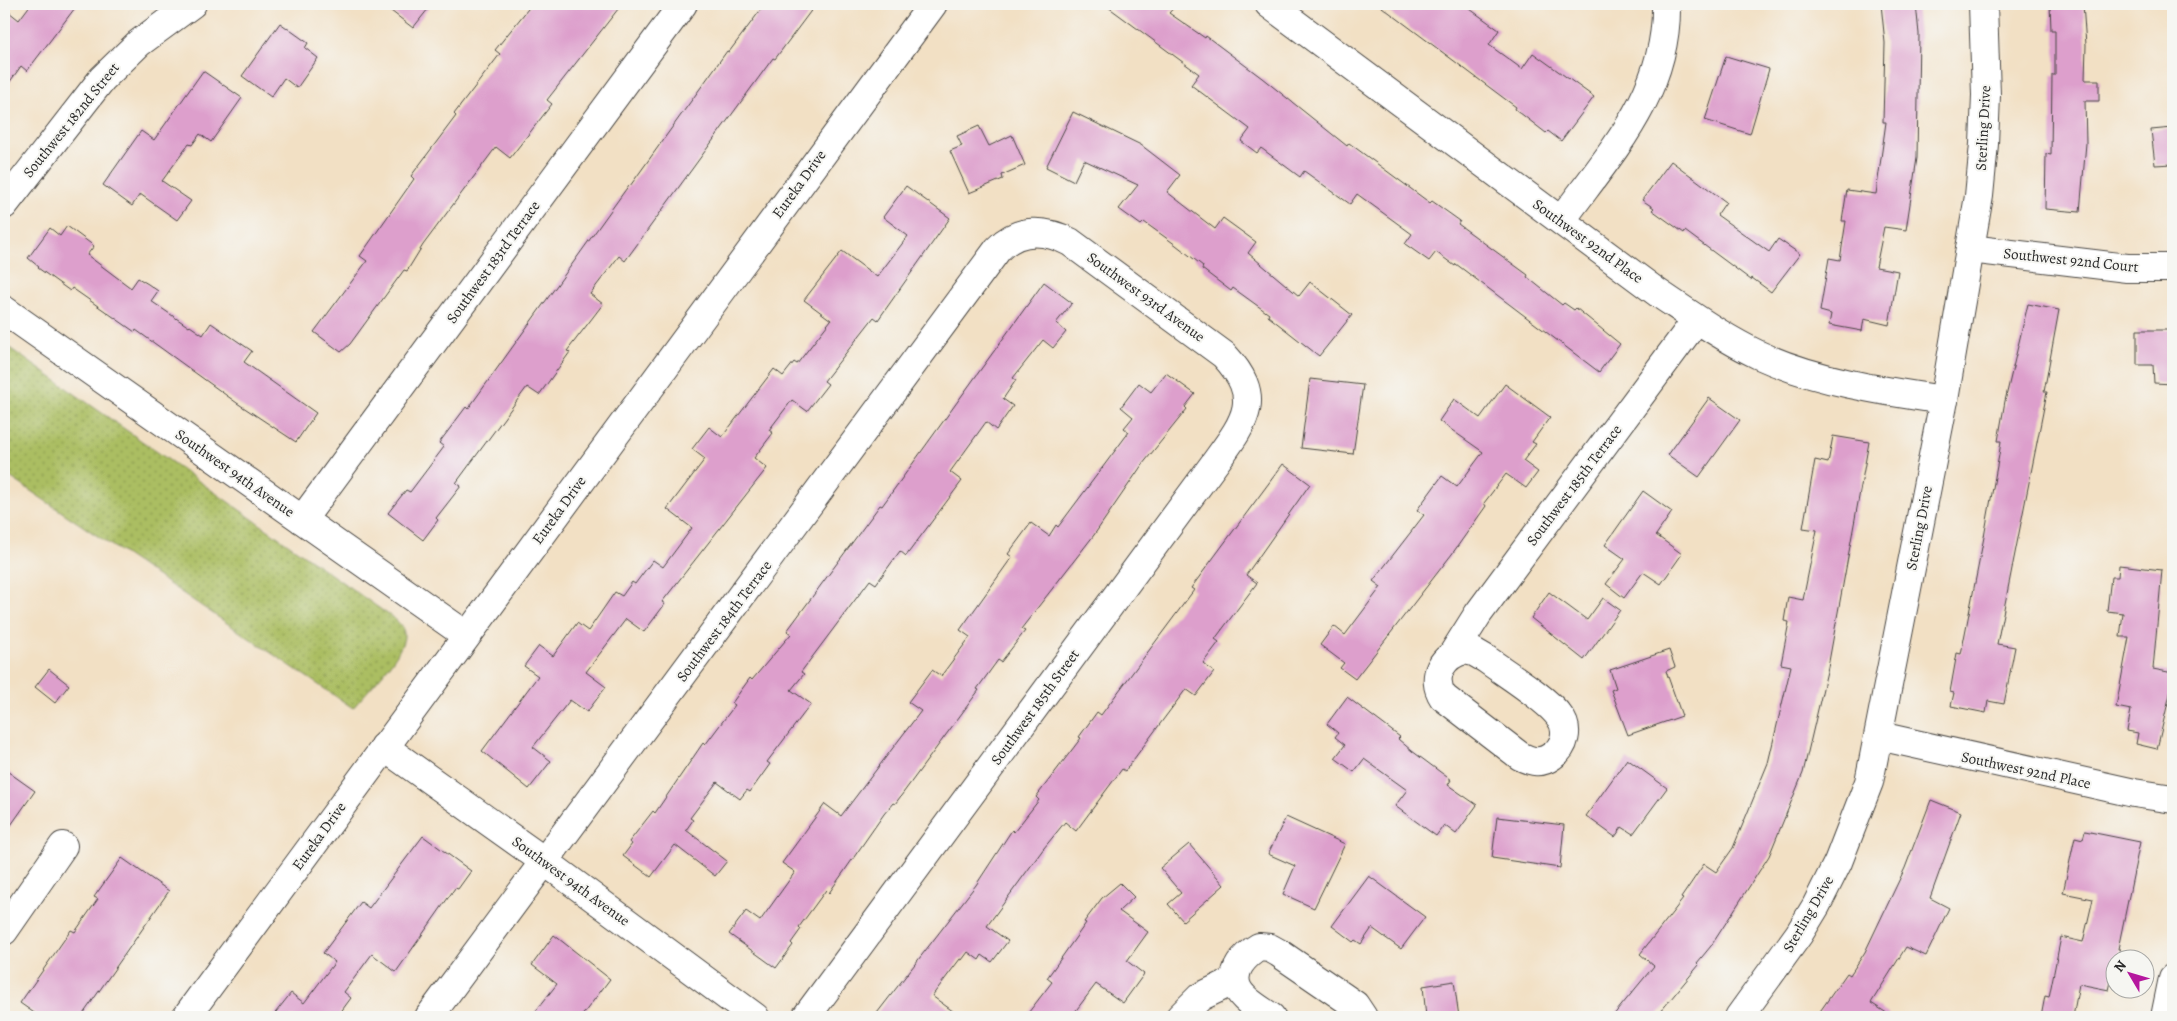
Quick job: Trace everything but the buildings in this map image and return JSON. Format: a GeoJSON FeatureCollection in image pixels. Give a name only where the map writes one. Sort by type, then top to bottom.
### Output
{"type":"FeatureCollection","features":[{"type":"Feature","properties":{"kind":"street","name":"Southwest 182nd Street"},"geometry":{"type":"LineString","coordinates":[[4,206],[102,79],[139,43],[192,4]]}},
{"type":"Feature","properties":{"kind":"street","name":"Southwest 183rd Terrace"},"geometry":{"type":"LineString","coordinates":[[302,520],[683,4]]}},
{"type":"Feature","properties":{"kind":"street","name":"Eureka Drive"},"geometry":{"type":"LineString","coordinates":[[186,1017],[933,4]]}},
{"type":"Feature","properties":{"kind":"street","name":"Southwest 92nd Place"},"geometry":{"type":"LineString","coordinates":[[1269,4],[1561,221],[1697,319],[1732,341],[1784,365],[1851,383],[1944,400]]}},
{"type":"Feature","properties":{"kind":"street"},"geometry":{"type":"LineString","coordinates":[[1561,221],[1644,102],[1655,78],[1662,51],[1666,4]]}},
{"type":"Feature","properties":{"kind":"street","name":"Sterling Drive"},"geometry":{"type":"LineString","coordinates":[[1739,1017],[1788,950],[1816,906],[1854,822],[1869,782],[1944,400],[1979,196],[1984,144],[1986,48],[1983,4]]}},
{"type":"Feature","properties":{"kind":"street","name":"Southwest 93rd Avenue"},"geometry":{"type":"LineString","coordinates":[[1025,233],[1050,233],[1076,246],[1224,355],[1235,367],[1247,390]]}},
{"type":"Feature","properties":{"kind":"street","name":"Southwest 184th Terrace"},"geometry":{"type":"LineString","coordinates":[[429,1017],[986,264],[1006,241],[1025,233]]}},
{"type":"Feature","properties":{"kind":"street","name":"Southwest 92nd Court"},"geometry":{"type":"LineString","coordinates":[[1970,248],[2127,268],[2173,268]]}},
{"type":"Feature","properties":{"kind":"street","name":"Southwest 94th Avenue"},"geometry":{"type":"LineString","coordinates":[[4,310],[466,635]]}},
{"type":"Feature","properties":{"kind":"street","name":"Southwest 185th Terrace"},"geometry":{"type":"LineString","coordinates":[[1454,652],[1478,614],[1697,319]]}},
{"type":"Feature","properties":{"kind":"street","name":"Southwest 185th Street"},"geometry":{"type":"LineString","coordinates":[[806,1017],[1236,433],[1244,418],[1247,390]]}},
{"type":"Feature","properties":{"kind":"street"},"geometry":{"type":"LineString","coordinates":[[1465,650],[1486,659],[1560,716],[1566,733],[1564,742],[1556,753],[1548,759],[1530,762],[1452,706],[1443,697],[1437,681],[1438,672],[1454,652],[1465,650]]}},
{"type":"Feature","properties":{"kind":"street","name":"Southwest 92nd Place"},"geometry":{"type":"LineString","coordinates":[[1879,736],[2115,789],[2173,800]]}},
{"type":"Feature","properties":{"kind":"street","name":"Southwest 94th Avenue"},"geometry":{"type":"LineString","coordinates":[[384,747],[544,861],[756,1017]]}},
{"type":"Feature","properties":{"kind":"street"},"geometry":{"type":"LineString","coordinates":[[4,931],[63,846]]}},
{"type":"Feature","properties":{"kind":"street"},"geometry":{"type":"LineString","coordinates":[[1271,1017],[1248,1000],[1238,989],[1235,980],[1237,969],[1250,952],[1259,947],[1270,948],[1355,1005],[1363,1017]]}},
{"type":"Feature","properties":{"kind":"street"},"geometry":{"type":"LineString","coordinates":[[2165,1017],[2173,978]]}},
{"type":"Feature","properties":{"kind":"street"},"geometry":{"type":"LineString","coordinates":[[1180,1017],[1200,997],[1235,980]]}},
{"type":"Feature","properties":{"kind":"green space"},"geometry":{"type":"Polygon","coordinates":[[[4,344],[396,620],[403,628],[404,634],[399,651],[384,672],[353,708],[4,473],[4,344]]]}}]}
